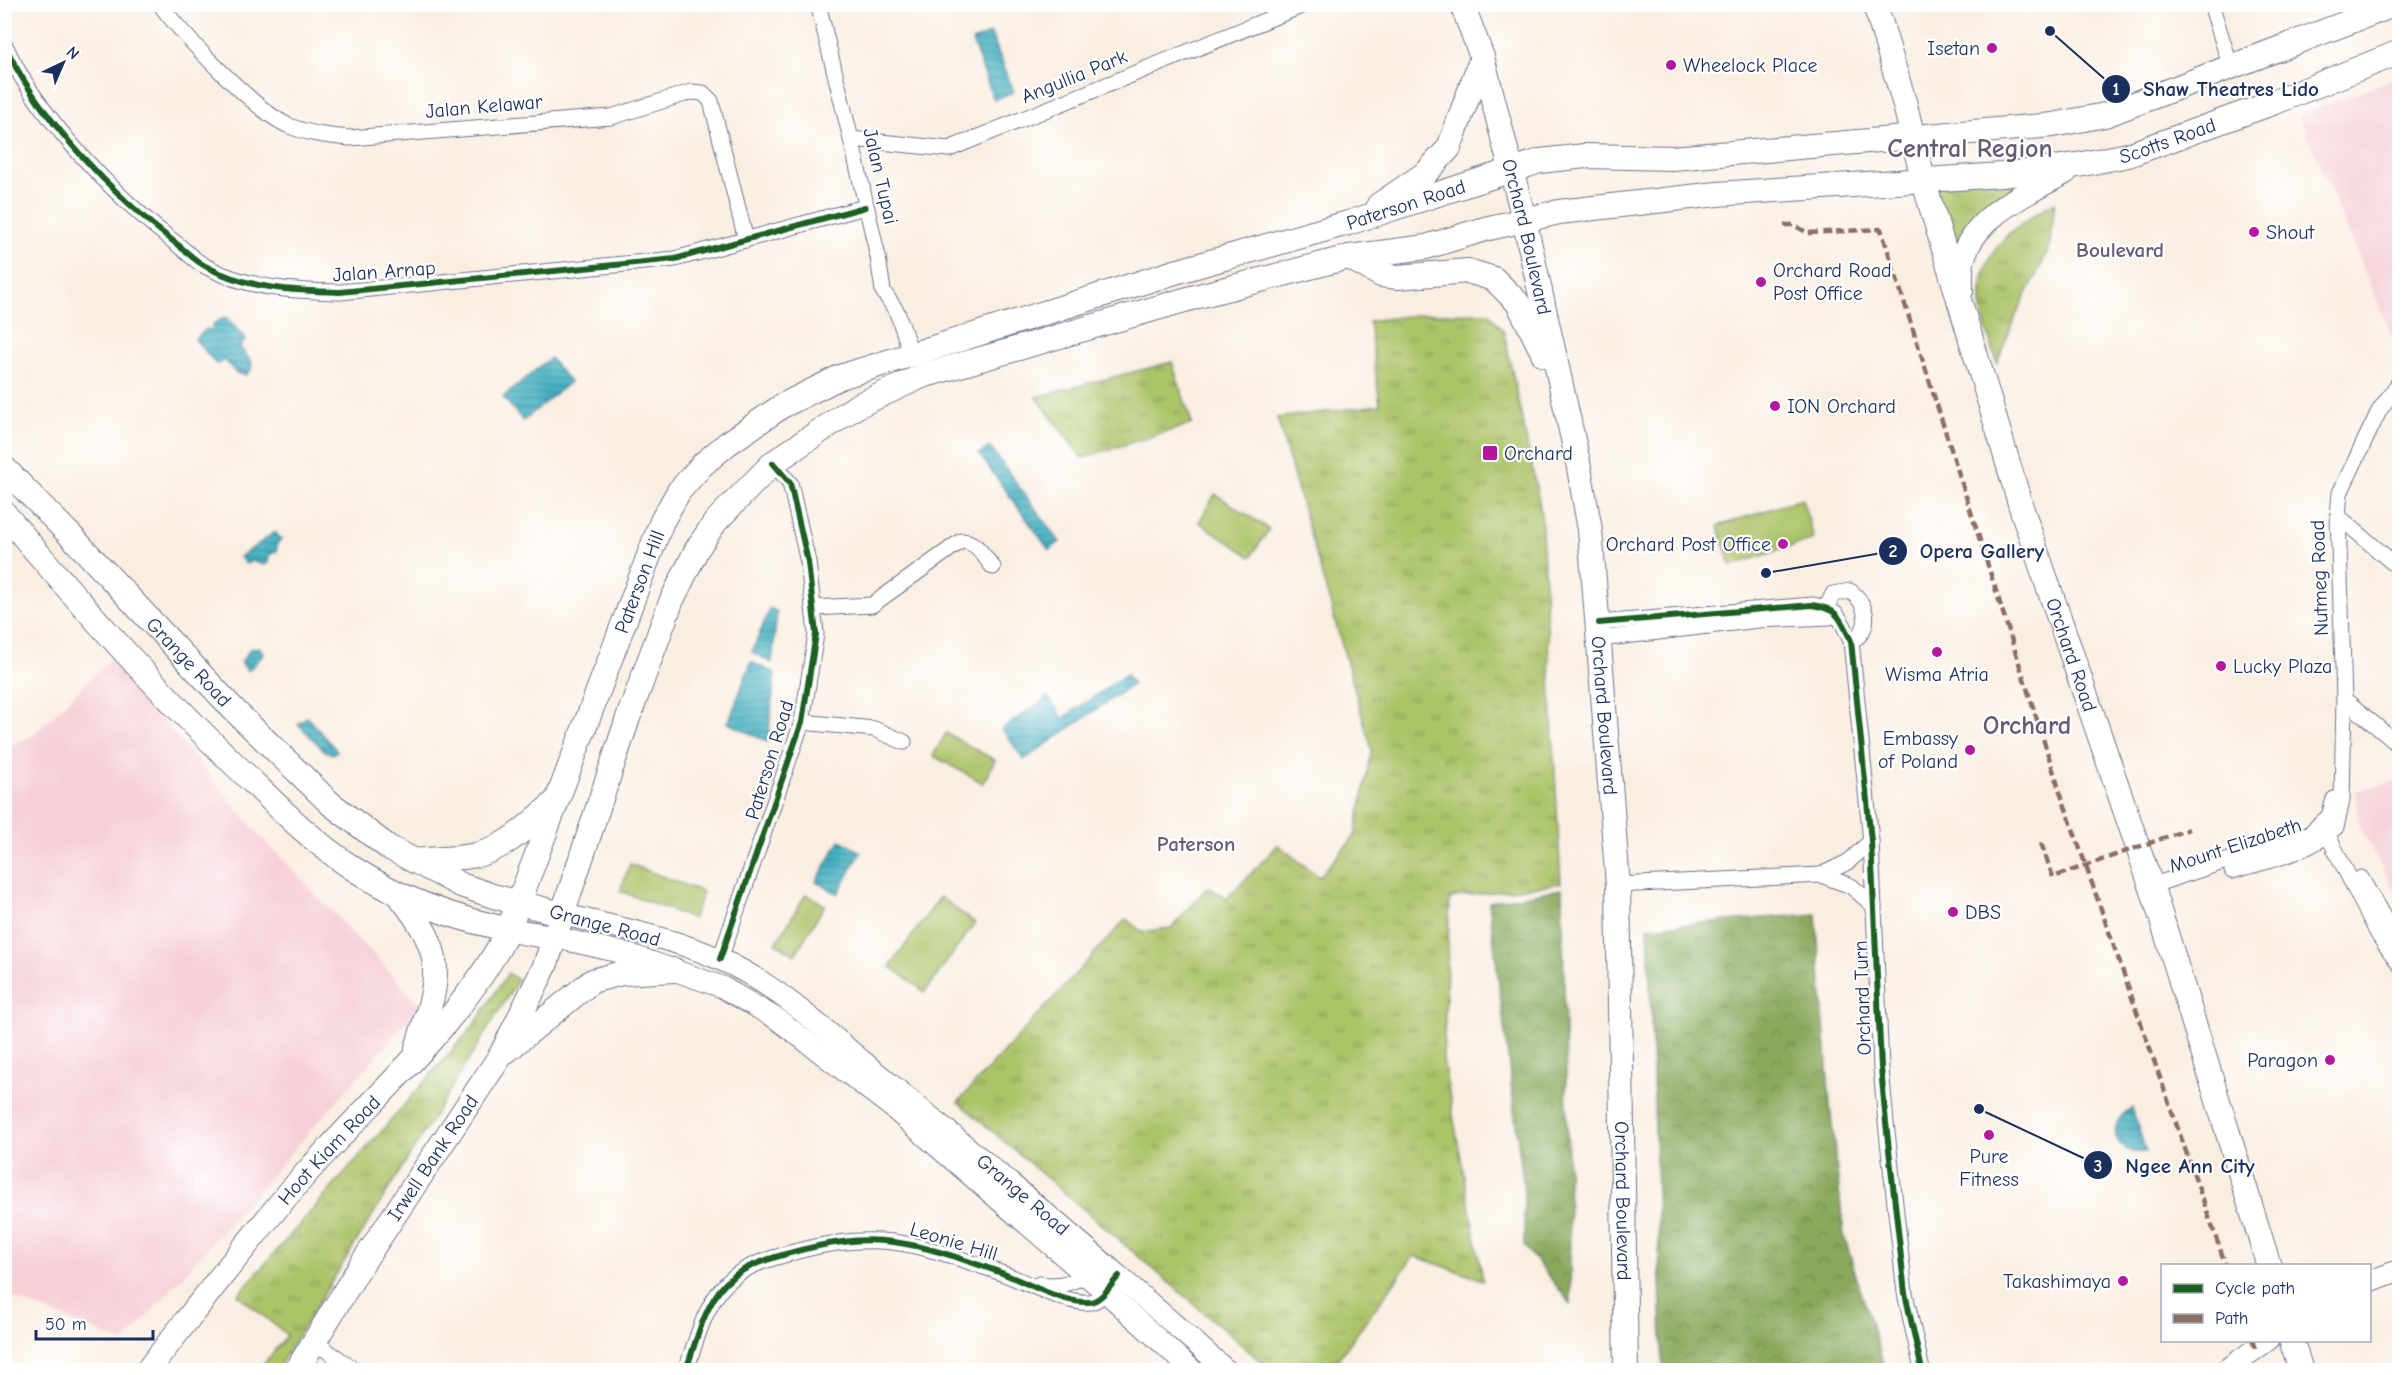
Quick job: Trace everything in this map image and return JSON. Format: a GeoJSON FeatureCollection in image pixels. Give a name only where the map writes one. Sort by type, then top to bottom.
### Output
{"type":"FeatureCollection","features":[{"type":"Feature","properties":{"kind":"main road","name":"Orchard Road"},"geometry":{"type":"LineString","coordinates":[[1875,4],[1923,179],[2022,510],[2152,890],[2268,1264]]}},
{"type":"Feature","properties":{"kind":"main road"},"geometry":{"type":"LineString","coordinates":[[1913,137],[2053,125],[2105,115],[2396,4]]}},
{"type":"Feature","properties":{"kind":"main road","name":"Orchard Boulevard"},"geometry":{"type":"LineString","coordinates":[[1462,7],[1482,57],[1505,144],[1509,171],[1524,219],[1578,462],[1590,530],[1600,631],[1618,885],[1626,1371]]}},
{"type":"Feature","properties":{"kind":"main road","name":"Scotts Road"},"geometry":{"type":"LineString","coordinates":[[1923,179],[2002,175],[2078,165],[2166,143],[2400,52]]}},
{"type":"Feature","properties":{"kind":"main road"},"geometry":{"type":"LineString","coordinates":[[1348,223],[1426,173],[1449,148],[1482,57]]}},
{"type":"Feature","properties":{"kind":"main road","name":"Paterson Road"},"geometry":{"type":"LineString","coordinates":[[910,353],[1201,264],[1348,223],[1540,161],[1585,156],[1673,158],[1913,137]]}},
{"type":"Feature","properties":{"kind":"main road"},"geometry":{"type":"LineString","coordinates":[[1961,308],[1962,262],[1969,243],[1980,229],[2016,199],[2078,165]]}},
{"type":"Feature","properties":{"kind":"main road","name":"Paterson Road"},"geometry":{"type":"LineString","coordinates":[[922,376],[1195,297],[1349,257],[1426,247],[1524,219],[1559,212],[1717,194],[1923,179]]}},
{"type":"Feature","properties":{"kind":"main road"},"geometry":{"type":"LineString","coordinates":[[1349,257],[1381,275],[1398,277],[1468,271],[1494,279],[1518,303],[1563,397]]}},
{"type":"Feature","properties":{"kind":"main road","name":"Paterson Hill"},"geometry":{"type":"LineString","coordinates":[[508,931],[662,521],[679,491],[702,465],[727,444],[782,406],[840,377],[910,353]]}},
{"type":"Feature","properties":{"kind":"main road","name":"Paterson Hill"},"geometry":{"type":"LineString","coordinates":[[554,937],[628,718],[671,602],[697,549],[716,521],[773,463],[857,406],[922,376]]}},
{"type":"Feature","properties":{"kind":"main road","name":"Grange Road"},"geometry":{"type":"LineString","coordinates":[[4,468],[56,520],[236,712],[331,804],[387,847],[461,885],[519,903],[649,936],[720,959],[754,979],[828,1034],[991,1166],[1101,1260],[1112,1284],[1192,1371]]}},
{"type":"Feature","properties":{"kind":"main road","name":"Grange Road"},"geometry":{"type":"LineString","coordinates":[[4,513],[124,653],[314,841],[355,870],[396,892],[435,909],[508,931],[554,937],[628,954],[722,987],[749,1000],[845,1070],[1086,1275],[1112,1284],[1226,1371]]}},
{"type":"Feature","properties":{"kind":"main road"},"geometry":{"type":"LineString","coordinates":[[29,543],[26,528],[31,516],[44,513],[56,520]]}},
{"type":"Feature","properties":{"kind":"main road"},"geometry":{"type":"LineString","coordinates":[[414,861],[471,856],[488,851],[514,837],[555,802]]}},
{"type":"Feature","properties":{"kind":"main road"},"geometry":{"type":"LineString","coordinates":[[314,841],[333,826],[336,817],[331,804]]}},
{"type":"Feature","properties":{"kind":"main road"},"geometry":{"type":"LineString","coordinates":[[396,892],[420,921],[433,950],[437,978],[413,1059]]}},
{"type":"Feature","properties":{"kind":"main road","name":"Hoot Kiam Road"},"geometry":{"type":"LineString","coordinates":[[148,1371],[302,1178],[413,1059],[484,974],[508,931]]}},
{"type":"Feature","properties":{"kind":"main road","name":"Irwell Bank Road"},"geometry":{"type":"LineString","coordinates":[[297,1371],[313,1341],[501,1055],[545,966],[554,937]]}},
{"type":"Feature","properties":{"kind":"main road"},"geometry":{"type":"LineString","coordinates":[[501,1055],[592,981],[622,973],[674,970]]}},
{"type":"Feature","properties":{"kind":"main road"},"geometry":{"type":"LineString","coordinates":[[2371,1281],[2400,1270]]}},
{"type":"Feature","properties":{"kind":"main road"},"geometry":{"type":"LineString","coordinates":[[2226,1371],[2267,1342]]}},
{"type":"Feature","properties":{"kind":"main road"},"geometry":{"type":"LineString","coordinates":[[2291,1342],[2301,1371]]}},
{"type":"Feature","properties":{"kind":"street","name":"Jalan Kelawar"},"geometry":{"type":"LineString","coordinates":[[160,4],[176,28],[258,104],[285,124],[317,136],[350,138],[611,117],[691,92],[703,93],[711,101],[746,240]]}},
{"type":"Feature","properties":{"kind":"street","name":"Jalan Tupai"},"geometry":{"type":"LineString","coordinates":[[818,4],[878,257],[883,291],[897,312],[910,353]]}},
{"type":"Feature","properties":{"kind":"street","name":"Angullia Park"},"geometry":{"type":"LineString","coordinates":[[851,139],[949,149],[1305,4]]}},
{"type":"Feature","properties":{"kind":"street"},"geometry":{"type":"LineString","coordinates":[[2211,4],[2231,68]]}},
{"type":"Feature","properties":{"kind":"street","name":"Jalan Arnap"},"geometry":{"type":"LineString","coordinates":[[4,43],[32,92],[112,187],[146,220],[206,267],[251,284],[287,290],[340,292],[675,259],[865,207]]}},
{"type":"Feature","properties":{"kind":"street","name":"Nutmeg Road"},"geometry":{"type":"LineString","coordinates":[[2329,825],[2342,801],[2344,699],[2338,516],[2340,493],[2379,411],[2398,387]]}},
{"type":"Feature","properties":{"kind":"street"},"geometry":{"type":"LineString","coordinates":[[790,483],[792,462],[804,440]]}},
{"type":"Feature","properties":{"kind":"street","name":"Paterson Road"},"geometry":{"type":"LineString","coordinates":[[720,959],[802,722],[816,634],[807,562],[790,483],[773,463]]}},
{"type":"Feature","properties":{"kind":"street"},"geometry":{"type":"LineString","coordinates":[[2338,516],[2400,569]]}},
{"type":"Feature","properties":{"kind":"street"},"geometry":{"type":"LineString","coordinates":[[813,608],[872,605],[961,541],[968,540],[974,544],[993,567]]}},
{"type":"Feature","properties":{"kind":"street"},"geometry":{"type":"LineString","coordinates":[[1834,616],[1830,598],[1839,591],[1850,591],[1862,603],[1865,629],[1862,635],[1851,641]]}},
{"type":"Feature","properties":{"kind":"street"},"geometry":{"type":"LineString","coordinates":[[1600,631],[1750,608],[1812,605],[1834,616]]}},
{"type":"Feature","properties":{"kind":"street","name":"Orchard Turn"},"geometry":{"type":"LineString","coordinates":[[1834,616],[1851,641],[1872,841],[1886,1123],[1905,1293],[1922,1371]]}},
{"type":"Feature","properties":{"kind":"street"},"geometry":{"type":"LineString","coordinates":[[2344,699],[2400,746]]}},
{"type":"Feature","properties":{"kind":"street"},"geometry":{"type":"LineString","coordinates":[[802,722],[874,729],[904,742]]}},
{"type":"Feature","properties":{"kind":"street"},"geometry":{"type":"LineString","coordinates":[[2329,825],[2400,946]]}},
{"type":"Feature","properties":{"kind":"street","name":"Mount Elizabeth"},"geometry":{"type":"LineString","coordinates":[[2152,890],[2286,843],[2329,825],[2379,936],[2400,965]]}},
{"type":"Feature","properties":{"kind":"street"},"geometry":{"type":"LineString","coordinates":[[1618,885],[1821,875],[1848,862],[1872,841]]}},
{"type":"Feature","properties":{"kind":"street"},"geometry":{"type":"LineString","coordinates":[[1821,875],[1851,886],[1874,906]]}},
{"type":"Feature","properties":{"kind":"street","name":"Leonie Hill"},"geometry":{"type":"LineString","coordinates":[[687,1371],[711,1303],[725,1284],[739,1273],[764,1260],[812,1246],[850,1240],[883,1239],[921,1245],[1030,1283],[1051,1293],[1089,1302],[1099,1299],[1112,1284]]}},
{"type":"Feature","properties":{"kind":"street","name":"Leonie Hill"},"geometry":{"type":"LineString","coordinates":[[1030,1283],[1052,1286],[1072,1282],[1086,1275],[1101,1260]]}},
{"type":"Feature","properties":{"kind":"street"},"geometry":{"type":"LineString","coordinates":[[313,1341],[355,1371]]}},
{"type":"Feature","properties":{"kind":"shaded area"},"geometry":{"type":"Polygon","coordinates":[[[2399,76],[2399,352],[2299,116],[2399,76]]]}},
{"type":"Feature","properties":{"kind":"shaded area"},"geometry":{"type":"Polygon","coordinates":[[[111,658],[256,831],[421,1005],[124,1343],[5,1294],[4,748],[32,736],[111,658]]]}},
{"type":"Feature","properties":{"kind":"shaded area"},"geometry":{"type":"Polygon","coordinates":[[[2400,780],[2399,900],[2360,827],[2356,791],[2400,780]]]}},
{"type":"Feature","properties":{"kind":"green space"},"geometry":{"type":"Polygon","coordinates":[[[2078,165],[2016,199],[1962,263],[1923,179],[2078,165]]]}},
{"type":"Feature","properties":{"kind":"green space"},"geometry":{"type":"Polygon","coordinates":[[[2055,202],[2049,250],[2015,317],[1997,363],[1985,326],[1981,304],[1986,269],[1992,254],[2013,230],[2055,202]]]}},
{"type":"Feature","properties":{"kind":"green space"},"geometry":{"type":"Polygon","coordinates":[[[1489,313],[1504,332],[1541,511],[1561,883],[1450,898],[1443,1060],[1483,1280],[1414,1256],[1330,1370],[1271,1370],[958,1102],[1126,919],[1142,932],[1171,928],[1208,887],[1227,898],[1278,845],[1319,877],[1355,836],[1372,750],[1277,418],[1380,405],[1369,321],[1423,314],[1489,313]]]}},
{"type":"Feature","properties":{"kind":"green space"},"geometry":{"type":"Polygon","coordinates":[[[1172,362],[1192,424],[1082,458],[1036,397],[1172,362]]]}},
{"type":"Feature","properties":{"kind":"green space"},"geometry":{"type":"Polygon","coordinates":[[[1215,494],[1269,529],[1251,557],[1199,522],[1215,494]]]}},
{"type":"Feature","properties":{"kind":"green space"},"geometry":{"type":"Polygon","coordinates":[[[1802,499],[1814,539],[1731,566],[1718,526],[1802,499]]]}},
{"type":"Feature","properties":{"kind":"green space"},"geometry":{"type":"Polygon","coordinates":[[[946,733],[995,760],[983,783],[933,756],[946,733]]]}},
{"type":"Feature","properties":{"kind":"green space"},"geometry":{"type":"Polygon","coordinates":[[[630,864],[703,892],[693,919],[620,891],[630,864]]]}},
{"type":"Feature","properties":{"kind":"green space"},"geometry":{"type":"Polygon","coordinates":[[[1562,889],[1571,1304],[1524,1246],[1524,1190],[1489,902],[1562,889]]]}},
{"type":"Feature","properties":{"kind":"green space"},"geometry":{"type":"Polygon","coordinates":[[[806,894],[825,905],[795,955],[776,943],[806,894]]]}},
{"type":"Feature","properties":{"kind":"green space"},"geometry":{"type":"Polygon","coordinates":[[[940,897],[975,923],[925,992],[890,966],[940,897]]]}},
{"type":"Feature","properties":{"kind":"green space"},"geometry":{"type":"Polygon","coordinates":[[[1816,914],[1830,1106],[1844,1236],[1885,1370],[1663,1370],[1648,927],[1816,914]]]}},
{"type":"Feature","properties":{"kind":"green space"},"geometry":{"type":"Polygon","coordinates":[[[508,973],[518,980],[277,1370],[259,1370],[287,1335],[238,1295],[475,1024],[508,973]]]}},
{"type":"Feature","properties":{"kind":"water"},"geometry":{"type":"Polygon","coordinates":[[[991,33],[1014,92],[994,100],[972,41],[991,33]]]}},
{"type":"Feature","properties":{"kind":"water"},"geometry":{"type":"Polygon","coordinates":[[[226,317],[246,339],[240,347],[252,363],[251,370],[246,375],[236,373],[225,360],[218,364],[215,363],[195,339],[206,329],[212,330],[213,324],[226,317]]]}},
{"type":"Feature","properties":{"kind":"water"},"geometry":{"type":"Polygon","coordinates":[[[550,358],[570,382],[523,421],[503,397],[550,358]]]}},
{"type":"Feature","properties":{"kind":"water"},"geometry":{"type":"Polygon","coordinates":[[[990,447],[1060,542],[1049,550],[979,454],[990,447]]]}},
{"type":"Feature","properties":{"kind":"water"},"geometry":{"type":"Polygon","coordinates":[[[275,532],[281,539],[277,544],[277,551],[269,555],[268,563],[264,565],[253,561],[246,564],[240,557],[275,532]]]}},
{"type":"Feature","properties":{"kind":"water"},"geometry":{"type":"Polygon","coordinates":[[[770,608],[777,612],[772,663],[752,652],[770,608]]]}},
{"type":"Feature","properties":{"kind":"water"},"geometry":{"type":"Polygon","coordinates":[[[259,647],[264,654],[248,671],[241,663],[250,649],[259,647]]]}},
{"type":"Feature","properties":{"kind":"water"},"geometry":{"type":"Polygon","coordinates":[[[751,662],[775,673],[768,742],[728,723],[751,662]]]}},
{"type":"Feature","properties":{"kind":"water"},"geometry":{"type":"Polygon","coordinates":[[[1126,674],[1133,684],[1024,760],[1002,729],[1048,697],[1063,718],[1126,674]]]}},
{"type":"Feature","properties":{"kind":"water"},"geometry":{"type":"Polygon","coordinates":[[[307,717],[337,751],[333,754],[325,751],[298,724],[307,717]]]}},
{"type":"Feature","properties":{"kind":"water"},"geometry":{"type":"Polygon","coordinates":[[[840,840],[861,852],[838,894],[816,882],[840,840]]]}},
{"type":"Feature","properties":{"kind":"water"},"geometry":{"type":"Polygon","coordinates":[[[2132,1108],[2146,1152],[2126,1149],[2116,1137],[2115,1130],[2118,1122],[2123,1114],[2132,1108]]]}},
{"type":"Feature","properties":{"kind":"marked path"},"geometry":{"type":"LineString","coordinates":[[1784,225],[1794,225],[1808,233],[1881,229],[2060,792],[2225,1264]]}},
{"type":"Feature","properties":{"kind":"marked path"},"geometry":{"type":"LineString","coordinates":[[2041,843],[2053,877],[2189,829]]}},
{"type":"Feature","properties":{"kind":"marked path"},"geometry":{"type":"LineString","coordinates":[[2253,1342],[2255,1349]]}},
{"type":"Feature","properties":{"kind":"cycle path"},"geometry":{"type":"LineString","coordinates":[[4,43],[36,99],[79,153],[104,179],[154,226],[199,262],[223,274],[255,284],[306,291],[340,292],[675,259],[865,207]]}},
{"type":"Feature","properties":{"kind":"cycle path"},"geometry":{"type":"LineString","coordinates":[[720,959],[802,722],[816,634],[808,562],[790,483],[773,463]]}},
{"type":"Feature","properties":{"kind":"cycle path"},"geometry":{"type":"LineString","coordinates":[[1599,623],[1812,605],[1828,609],[1838,616],[1851,641],[1871,841],[1881,1068],[1886,1123],[1905,1293],[1922,1370]]}},
{"type":"Feature","properties":{"kind":"cycle path"},"geometry":{"type":"LineString","coordinates":[[686,1370],[706,1313],[718,1293],[731,1278],[754,1265],[778,1256],[817,1246],[870,1240],[918,1246],[999,1272],[1056,1296],[1079,1302],[1098,1299],[1119,1276]]}},
{"type":"Feature","properties":{"kind":"place","name":"Shaw Theatres Lido"},"geometry":{"type":"Point","coordinates":[2050,31]}},
{"type":"Feature","properties":{"kind":"place","name":"Isetan"},"geometry":{"type":"Point","coordinates":[1992,48]}},
{"type":"Feature","properties":{"kind":"place","name":"Wheelock Place"},"geometry":{"type":"Point","coordinates":[1671,65]}},
{"type":"Feature","properties":{"kind":"place","name":"Shout"},"geometry":{"type":"Point","coordinates":[2254,232]}},
{"type":"Feature","properties":{"kind":"place","name":"Orchard Road Post Office"},"geometry":{"type":"Point","coordinates":[1761,282]}},
{"type":"Feature","properties":{"kind":"place","name":"ION Orchard"},"geometry":{"type":"Point","coordinates":[1775,406]}},
{"type":"Feature","properties":{"kind":"place","name":"Orchard"},"geometry":{"type":"Point","coordinates":[1490,453]}},
{"type":"Feature","properties":{"kind":"place","name":"Orchard Post Office"},"geometry":{"type":"Point","coordinates":[1783,544]}},
{"type":"Feature","properties":{"kind":"place","name":"Opera Gallery"},"geometry":{"type":"Point","coordinates":[1766,573]}},
{"type":"Feature","properties":{"kind":"place","name":"Wisma Atria"},"geometry":{"type":"Point","coordinates":[1937,652]}},
{"type":"Feature","properties":{"kind":"place","name":"Lucky Plaza"},"geometry":{"type":"Point","coordinates":[2221,666]}},
{"type":"Feature","properties":{"kind":"place","name":"Embassy of Poland"},"geometry":{"type":"Point","coordinates":[1970,750]}},
{"type":"Feature","properties":{"kind":"place","name":"DBS"},"geometry":{"type":"Point","coordinates":[1953,912]}},
{"type":"Feature","properties":{"kind":"place","name":"Paragon"},"geometry":{"type":"Point","coordinates":[2330,1060]}},
{"type":"Feature","properties":{"kind":"place","name":"Ngee Ann City"},"geometry":{"type":"Point","coordinates":[1979,1109]}},
{"type":"Feature","properties":{"kind":"place","name":"Pure Fitness"},"geometry":{"type":"Point","coordinates":[1989,1135]}},
{"type":"Feature","properties":{"kind":"place","name":"Takashimaya"},"geometry":{"type":"Point","coordinates":[2123,1281]}},
{"type":"Feature","properties":{"kind":"district","name":"Central Region"},"geometry":{"type":"Point","coordinates":[1970,148]}},
{"type":"Feature","properties":{"kind":"district","name":"Boulevard"},"geometry":{"type":"Point","coordinates":[2120,250]}},
{"type":"Feature","properties":{"kind":"district","name":"Orchard"},"geometry":{"type":"Point","coordinates":[2027,725]}},
{"type":"Feature","properties":{"kind":"district","name":"Paterson"},"geometry":{"type":"Point","coordinates":[1196,844]}}]}
